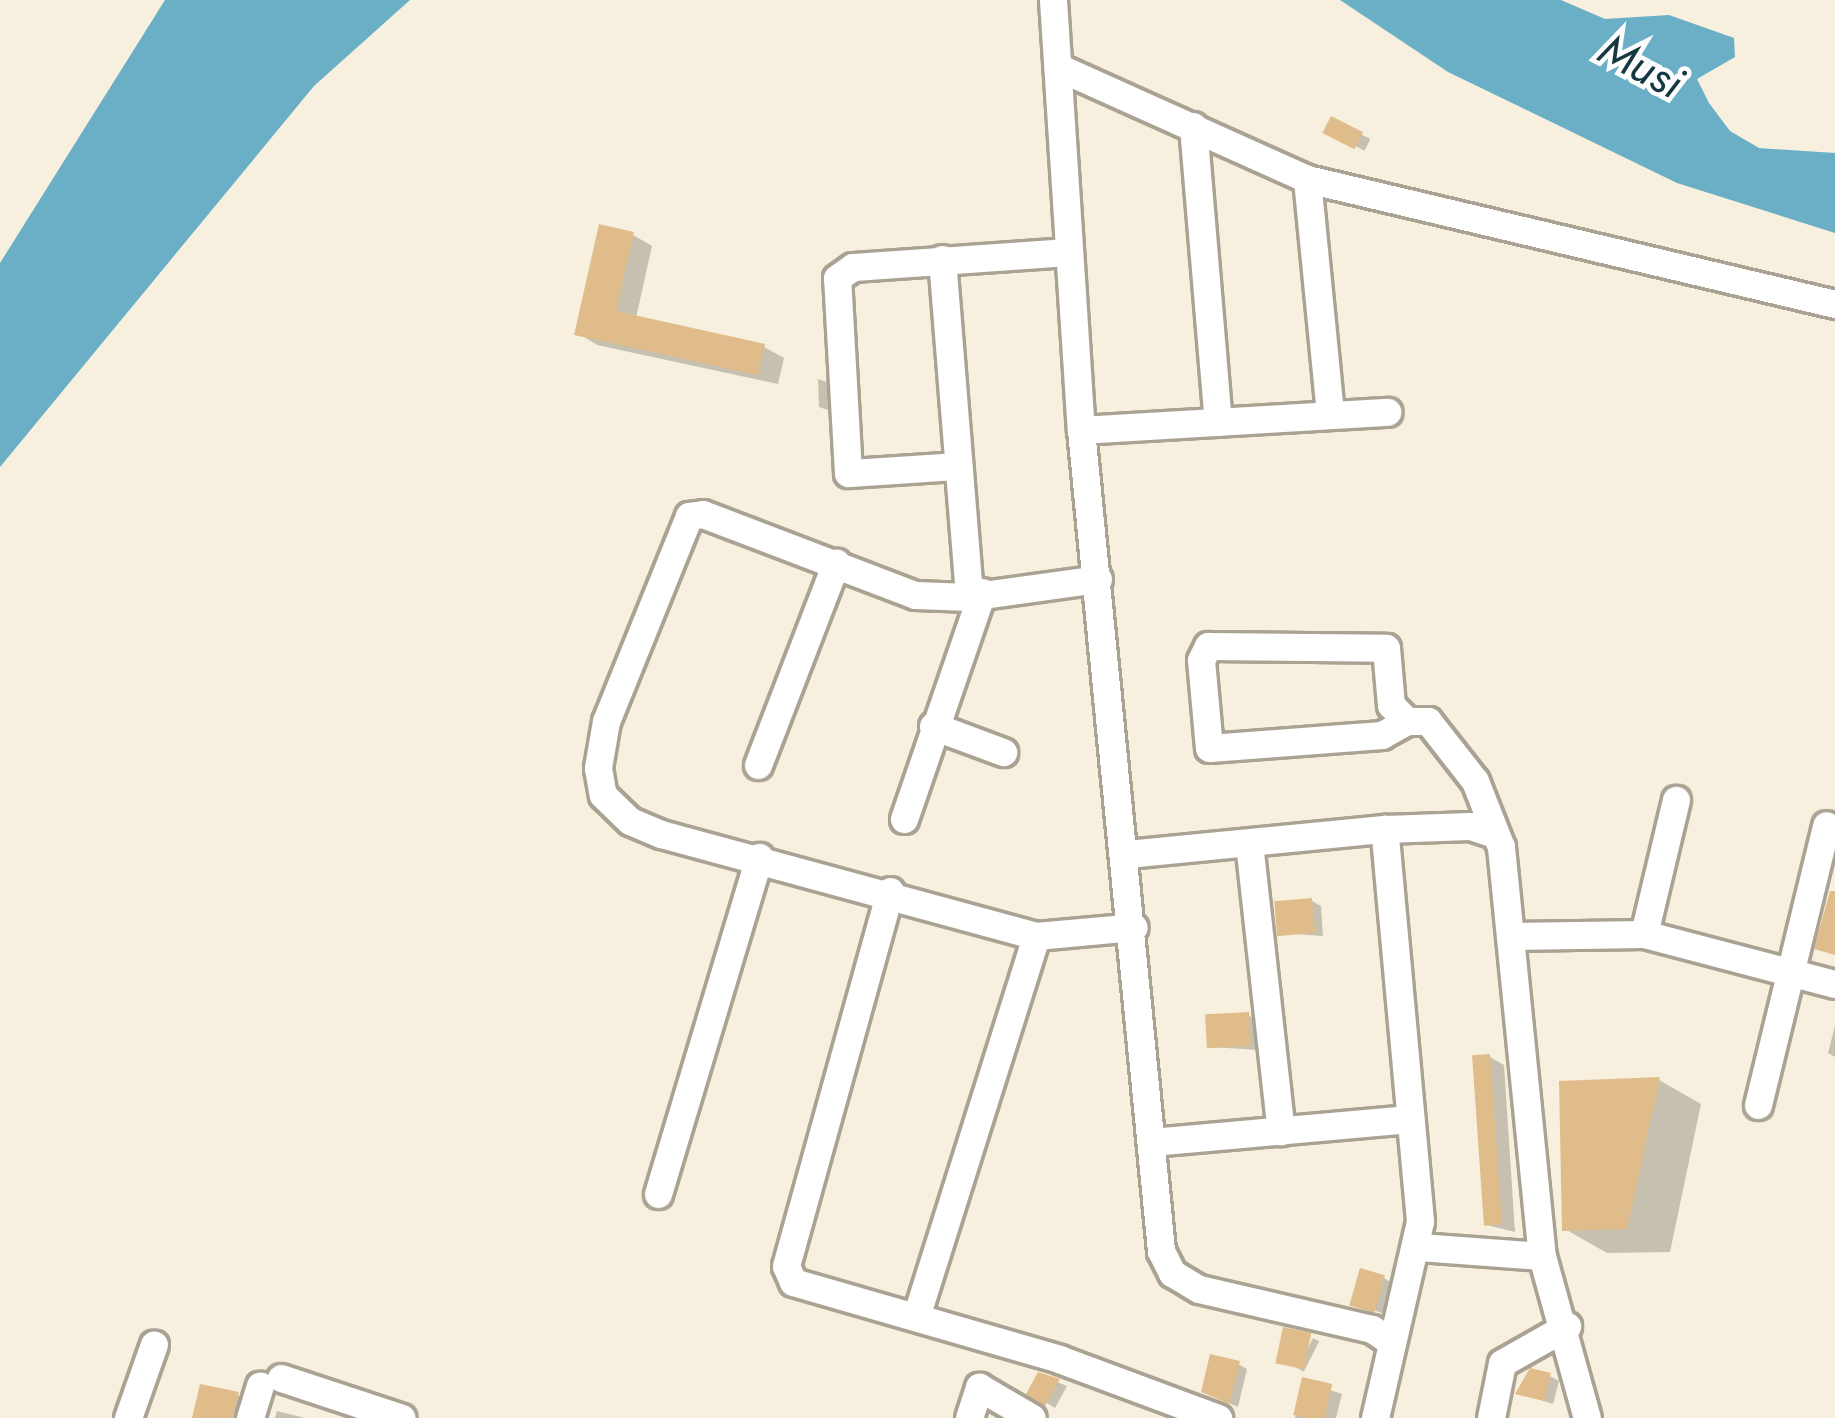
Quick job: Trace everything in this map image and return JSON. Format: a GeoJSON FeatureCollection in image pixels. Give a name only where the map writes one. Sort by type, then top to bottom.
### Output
{"type":"FeatureCollection","features":[{"type":"Feature","properties":{"kind":"street"},"geometry":{"type":"LineString","coordinates":[[1053,0],[1081,430],[1127,854],[1161,1251],[1172,1274],[1199,1289],[1372,1329],[1390,1341]]}},
{"type":"Feature","properties":{"kind":"street"},"geometry":{"type":"LineString","coordinates":[[1058,56],[1307,178],[1835,304]]}},
{"type":"Feature","properties":{"kind":"street"},"geometry":{"type":"LineString","coordinates":[[1193,126],[1218,422]]}},
{"type":"Feature","properties":{"kind":"street"},"geometry":{"type":"LineString","coordinates":[[1307,178],[1330,415]]}},
{"type":"Feature","properties":{"kind":"street"},"geometry":{"type":"LineString","coordinates":[[957,466],[848,473],[837,278],[853,267],[1068,252]]}},
{"type":"Feature","properties":{"kind":"street"},"geometry":{"type":"LineString","coordinates":[[904,819],[975,595],[957,466],[942,259]]}},
{"type":"Feature","properties":{"kind":"street"},"geometry":{"type":"LineString","coordinates":[[1081,430],[1387,412]]}},
{"type":"Feature","properties":{"kind":"street"},"geometry":{"type":"LineString","coordinates":[[1098,579],[975,595],[915,595],[836,563],[689,516],[606,721],[598,768],[604,795],[629,821],[890,891],[1036,936],[1134,927]]}},
{"type":"Feature","properties":{"kind":"street"},"geometry":{"type":"LineString","coordinates":[[758,765],[836,563]]}},
{"type":"Feature","properties":{"kind":"street"},"geometry":{"type":"LineString","coordinates":[[1407,721],[1390,705],[1386,647],[1375,643],[1208,646],[1201,660],[1209,748],[1382,735],[1407,721],[1428,721],[1450,742],[1474,781],[1492,833],[1502,847],[1542,1256],[1567,1326],[1587,1418]]}},
{"type":"Feature","properties":{"kind":"street"},"geometry":{"type":"LineString","coordinates":[[933,726],[1003,752]]}},
{"type":"Feature","properties":{"kind":"street"},"geometry":{"type":"LineString","coordinates":[[1644,934],[1676,800]]}},
{"type":"Feature","properties":{"kind":"street"},"geometry":{"type":"LineString","coordinates":[[1758,1105],[1826,825]]}},
{"type":"Feature","properties":{"kind":"street"},"geometry":{"type":"LineString","coordinates":[[1127,854],[1384,829],[1469,826],[1492,833]]}},
{"type":"Feature","properties":{"kind":"street"},"geometry":{"type":"LineString","coordinates":[[1375,1418],[1390,1341],[1419,1247],[1384,829]]}},
{"type":"Feature","properties":{"kind":"street"},"geometry":{"type":"LineString","coordinates":[[1249,842],[1281,1131]]}},
{"type":"Feature","properties":{"kind":"street"},"geometry":{"type":"LineString","coordinates":[[658,1194],[759,857]]}},
{"type":"Feature","properties":{"kind":"street"},"geometry":{"type":"LineString","coordinates":[[890,891],[786,1266],[808,1290],[1059,1358],[1218,1418]]}},
{"type":"Feature","properties":{"kind":"street"},"geometry":{"type":"LineString","coordinates":[[1510,937],[1644,934],[1835,984]]}},
{"type":"Feature","properties":{"kind":"street"},"geometry":{"type":"LineString","coordinates":[[916,1317],[1036,936]]}},
{"type":"Feature","properties":{"kind":"street"},"geometry":{"type":"LineString","coordinates":[[1151,1142],[1407,1119]]}},
{"type":"Feature","properties":{"kind":"street"},"geometry":{"type":"LineString","coordinates":[[1419,1247],[1542,1256]]}},
{"type":"Feature","properties":{"kind":"street"},"geometry":{"type":"LineString","coordinates":[[1491,1418],[1502,1363],[1567,1326]]}},
{"type":"Feature","properties":{"kind":"street"},"geometry":{"type":"LineString","coordinates":[[128,1418],[154,1344]]}},
{"type":"Feature","properties":{"kind":"street"},"geometry":{"type":"LineString","coordinates":[[250,1418],[270,1381],[402,1418]]}},
{"type":"Feature","properties":{"kind":"street"},"geometry":{"type":"LineString","coordinates":[[969,1418],[979,1387],[1032,1418]]}},
{"type":"Feature","properties":{"kind":"water"},"geometry":{"type":"Polygon","coordinates":[[[165,0],[410,0],[314,86],[0,467],[0,263],[165,0]]]}},
{"type":"Feature","properties":{"kind":"water","name":"Musi"},"geometry":{"type":"Polygon","coordinates":[[[1340,0],[1561,0],[1605,19],[1669,15],[1734,38],[1735,57],[1697,79],[1709,103],[1730,131],[1759,148],[1835,153],[1835,233],[1677,183],[1448,72],[1340,0]]]}},
{"type":"Feature","properties":{"kind":"building"},"geometry":{"type":"Polygon","coordinates":[[[1331,116],[1363,132],[1354,149],[1322,133],[1331,116]]]}},
{"type":"Feature","properties":{"kind":"building"},"geometry":{"type":"Polygon","coordinates":[[[599,224],[634,232],[616,311],[765,344],[758,375],[574,335],[599,224]]]}},
{"type":"Feature","properties":{"kind":"building"},"geometry":{"type":"Polygon","coordinates":[[[1830,891],[1835,891],[1835,955],[1814,949],[1830,891]]]}},
{"type":"Feature","properties":{"kind":"building"},"geometry":{"type":"Polygon","coordinates":[[[1312,898],[1315,933],[1277,936],[1274,901],[1312,898]]]}},
{"type":"Feature","properties":{"kind":"building"},"geometry":{"type":"Polygon","coordinates":[[[1249,1012],[1251,1046],[1207,1048],[1205,1014],[1249,1012]]]}},
{"type":"Feature","properties":{"kind":"building"},"geometry":{"type":"Polygon","coordinates":[[[1490,1054],[1502,1225],[1484,1226],[1472,1055],[1490,1054]]]}},
{"type":"Feature","properties":{"kind":"building"},"geometry":{"type":"Polygon","coordinates":[[[1660,1077],[1627,1229],[1562,1231],[1559,1081],[1660,1077]]]}},
{"type":"Feature","properties":{"kind":"building"},"geometry":{"type":"Polygon","coordinates":[[[1360,1268],[1385,1275],[1374,1313],[1349,1305],[1360,1268]]]}},
{"type":"Feature","properties":{"kind":"building"},"geometry":{"type":"Polygon","coordinates":[[[1283,1327],[1311,1333],[1304,1369],[1275,1363],[1283,1327]]]}},
{"type":"Feature","properties":{"kind":"building"},"geometry":{"type":"Polygon","coordinates":[[[1210,1354],[1240,1361],[1229,1404],[1201,1392],[1210,1354]]]}},
{"type":"Feature","properties":{"kind":"building"},"geometry":{"type":"Polygon","coordinates":[[[1530,1368],[1551,1373],[1544,1401],[1515,1394],[1530,1368]]]}},
{"type":"Feature","properties":{"kind":"building"},"geometry":{"type":"Polygon","coordinates":[[[1038,1372],[1060,1379],[1045,1406],[1026,1394],[1038,1372]]]}},
{"type":"Feature","properties":{"kind":"building"},"geometry":{"type":"Polygon","coordinates":[[[1302,1377],[1332,1384],[1324,1418],[1293,1415],[1302,1377]]]}},
{"type":"Feature","properties":{"kind":"building"},"geometry":{"type":"Polygon","coordinates":[[[200,1384],[239,1392],[232,1418],[192,1418],[200,1384]]]}}]}
